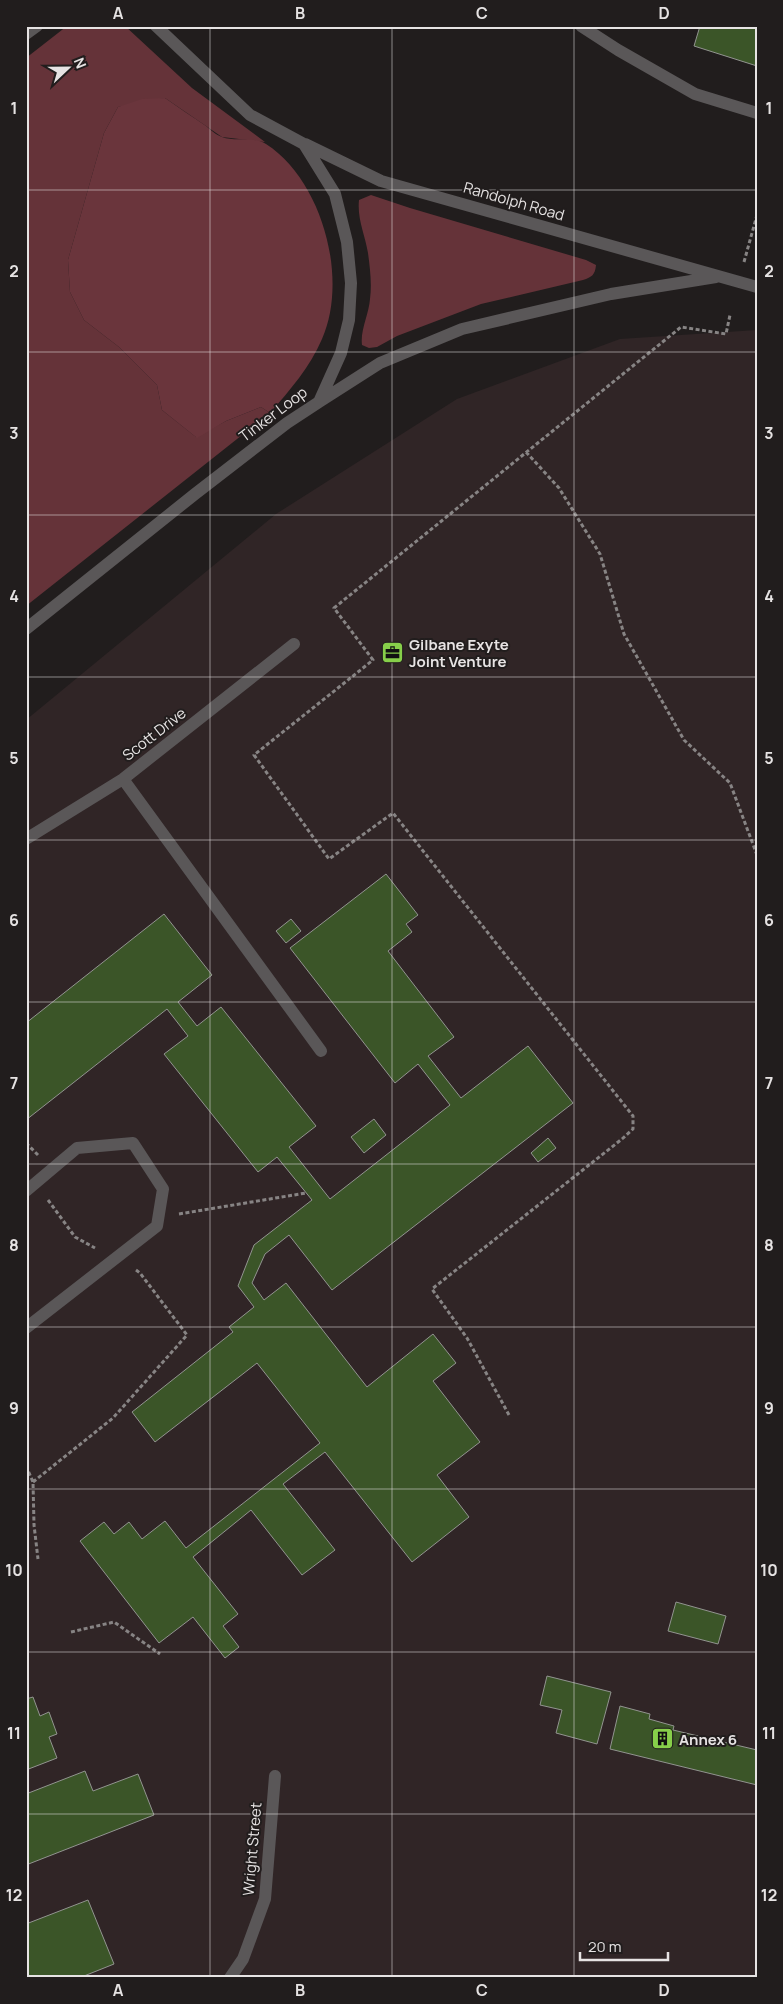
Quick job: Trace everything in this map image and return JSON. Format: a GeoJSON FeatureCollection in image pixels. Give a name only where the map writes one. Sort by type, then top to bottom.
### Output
{"type":"FeatureCollection","features":[{"type":"Feature","properties":{"kind":"street"},"geometry":{"type":"LineString","coordinates":[[26,34],[37,26]]}},
{"type":"Feature","properties":{"kind":"street","name":"Tinker Loop"},"geometry":{"type":"LineString","coordinates":[[26,629],[202,488],[287,423],[319,402],[341,353],[348,320],[351,282],[347,242],[335,194],[304,144],[250,114],[156,26]]}},
{"type":"Feature","properties":{"kind":"street"},"geometry":{"type":"LineString","coordinates":[[582,26],[633,59],[696,94],[757,113]]}},
{"type":"Feature","properties":{"kind":"street","name":"Randolph Road"},"geometry":{"type":"LineString","coordinates":[[304,144],[381,181],[757,287]]}},
{"type":"Feature","properties":{"kind":"street","name":"Randolph Road"},"geometry":{"type":"LineString","coordinates":[[319,402],[380,363],[462,329],[611,294],[720,277]]}},
{"type":"Feature","properties":{"kind":"street","name":"Scott Drive"},"geometry":{"type":"LineString","coordinates":[[26,839],[123,779],[294,644]]}},
{"type":"Feature","properties":{"kind":"street"},"geometry":{"type":"LineString","coordinates":[[123,779],[321,1051]]}},
{"type":"Feature","properties":{"kind":"street"},"geometry":{"type":"LineString","coordinates":[[26,1328],[157,1226],[163,1189],[133,1143],[77,1148],[31,1187]]}},
{"type":"Feature","properties":{"kind":"street","name":"Wright Street"},"geometry":{"type":"LineString","coordinates":[[230,1978],[243,1959],[265,1899],[275,1776]]}},
{"type":"Feature","properties":{"kind":"path"},"geometry":{"type":"LineString","coordinates":[[744,262],[757,214]]}},
{"type":"Feature","properties":{"kind":"path"},"geometry":{"type":"LineString","coordinates":[[509,1415],[467,1338],[432,1289],[622,1140],[633,1129],[633,1116],[393,813],[329,858],[254,754],[373,660],[334,608],[681,327],[726,334],[730,315]]}},
{"type":"Feature","properties":{"kind":"path"},"geometry":{"type":"LineString","coordinates":[[526,452],[559,488],[600,554],[624,634],[684,740],[730,783],[757,855]]}},
{"type":"Feature","properties":{"kind":"path"},"geometry":{"type":"LineString","coordinates":[[26,1143],[46,1164],[31,1187],[75,1237],[140,1273],[187,1335],[113,1418],[33,1482]]}},
{"type":"Feature","properties":{"kind":"path"},"geometry":{"type":"LineString","coordinates":[[159,1218],[306,1193]]}},
{"type":"Feature","properties":{"kind":"path"},"geometry":{"type":"LineString","coordinates":[[26,1466],[33,1482],[34,1525],[38,1559]]}},
{"type":"Feature","properties":{"kind":"path"},"geometry":{"type":"LineString","coordinates":[[71,1632],[114,1622],[160,1654]]}},
{"type":"Feature","properties":{"kind":"shaded area"},"geometry":{"type":"Polygon","coordinates":[[[67,26],[125,26],[192,88],[265,142],[222,137],[165,98],[118,107],[104,133],[68,260],[70,292],[84,320],[119,347],[157,385],[162,410],[196,437],[226,421],[261,407],[270,413],[26,606],[26,58],[67,26]]]}},
{"type":"Feature","properties":{"kind":"shaded area"},"geometry":{"type":"Polygon","coordinates":[[[165,98],[220,136],[233,139],[256,140],[266,144],[286,160],[302,181],[315,205],[325,232],[331,260],[333,288],[330,315],[322,339],[312,359],[299,378],[270,413],[261,407],[226,421],[197,438],[162,410],[157,385],[119,347],[84,320],[70,292],[68,260],[104,133],[118,107],[142,99],[165,98]]]}},
{"type":"Feature","properties":{"kind":"shaded area"},"geometry":{"type":"Polygon","coordinates":[[[371,195],[586,260],[596,265],[595,271],[591,277],[583,280],[481,304],[397,336],[377,347],[369,348],[362,345],[362,334],[371,293],[371,282],[368,253],[360,220],[359,200],[371,195]]]}},
{"type":"Feature","properties":{"kind":"shaded area"},"geometry":{"type":"Polygon","coordinates":[[[757,330],[757,1978],[26,1978],[26,720],[276,514],[457,399],[620,339],[757,330]]]}},
{"type":"Feature","properties":{"kind":"building"},"geometry":{"type":"Polygon","coordinates":[[[700,26],[757,26],[757,66],[694,46],[700,26]]]}},
{"type":"Feature","properties":{"kind":"building"},"geometry":{"type":"Polygon","coordinates":[[[386,874],[418,915],[406,924],[412,932],[388,951],[454,1037],[428,1056],[461,1098],[528,1046],[573,1103],[332,1290],[289,1235],[265,1254],[252,1283],[264,1300],[286,1283],[367,1387],[433,1334],[456,1363],[433,1381],[480,1442],[437,1475],[469,1517],[412,1562],[325,1452],[283,1484],[335,1550],[302,1575],[251,1510],[193,1557],[238,1614],[223,1626],[239,1647],[225,1658],[193,1617],[159,1643],[80,1541],[104,1522],[114,1534],[129,1522],[142,1539],[165,1521],[186,1548],[320,1443],[257,1363],[155,1442],[132,1412],[233,1332],[229,1327],[254,1307],[238,1286],[254,1245],[312,1200],[277,1157],[258,1172],[164,1054],[188,1036],[167,1009],[26,1120],[26,1023],[164,914],[212,975],[178,1002],[197,1026],[221,1007],[316,1126],[289,1147],[330,1199],[450,1105],[418,1064],[395,1083],[290,948],[386,874]]]}},
{"type":"Feature","properties":{"kind":"building"},"geometry":{"type":"Polygon","coordinates":[[[291,919],[301,931],[286,943],[276,931],[291,919]]]}},
{"type":"Feature","properties":{"kind":"building"},"geometry":{"type":"Polygon","coordinates":[[[374,1119],[386,1135],[364,1153],[351,1137],[374,1119]]]}},
{"type":"Feature","properties":{"kind":"building"},"geometry":{"type":"Polygon","coordinates":[[[548,1138],[556,1148],[538,1162],[531,1153],[548,1138]]]}},
{"type":"Feature","properties":{"kind":"building"},"geometry":{"type":"Polygon","coordinates":[[[676,1602],[726,1616],[718,1644],[668,1631],[676,1602]]]}},
{"type":"Feature","properties":{"kind":"building"},"geometry":{"type":"Polygon","coordinates":[[[547,1676],[611,1692],[597,1744],[556,1733],[562,1710],[540,1705],[547,1676]]]}},
{"type":"Feature","properties":{"kind":"building"},"geometry":{"type":"Polygon","coordinates":[[[33,1697],[40,1716],[49,1712],[57,1734],[49,1737],[57,1758],[26,1770],[26,1699],[33,1697]]]}},
{"type":"Feature","properties":{"kind":"building","name":"Annex 6"},"geometry":{"type":"Polygon","coordinates":[[[620,1706],[650,1714],[649,1719],[674,1726],[673,1730],[757,1750],[757,1785],[610,1749],[620,1706]]]}},
{"type":"Feature","properties":{"kind":"building"},"geometry":{"type":"Polygon","coordinates":[[[85,1771],[93,1791],[138,1774],[154,1815],[26,1865],[26,1794],[85,1771]]]}},
{"type":"Feature","properties":{"kind":"building"},"geometry":{"type":"Polygon","coordinates":[[[88,1900],[114,1964],[79,1978],[26,1978],[26,1924],[88,1900]]]}},
{"type":"Feature","properties":{"kind":"place","name":"Gilbane Exyte Joint Venture"},"geometry":{"type":"Point","coordinates":[393,653]}},
{"type":"Feature","properties":{"kind":"place","name":"Annex 6"},"geometry":{"type":"Point","coordinates":[663,1739]}}]}
